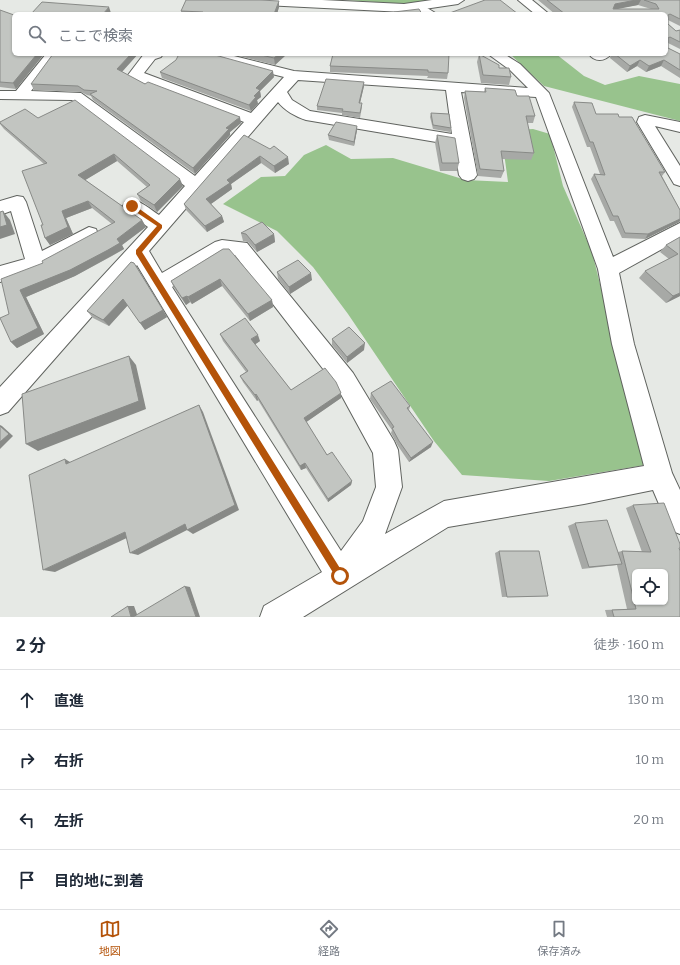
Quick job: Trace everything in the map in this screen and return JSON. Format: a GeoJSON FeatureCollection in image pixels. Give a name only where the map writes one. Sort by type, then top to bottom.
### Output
{"type":"FeatureCollection","features":[{"type":"Feature","properties":{"kind":"main road"},"geometry":{"type":"LineString","coordinates":[[246,0],[375,8],[419,7],[458,0]]}},
{"type":"Feature","properties":{"kind":"street"},"geometry":{"type":"LineString","coordinates":[[524,0],[540,12]]}},
{"type":"Feature","properties":{"kind":"street"},"geometry":{"type":"LineString","coordinates":[[419,7],[428,12]]}},
{"type":"Feature","properties":{"kind":"street"},"geometry":{"type":"LineString","coordinates":[[20,95],[51,56]]}},
{"type":"Feature","properties":{"kind":"street"},"geometry":{"type":"LineString","coordinates":[[150,56],[135,75],[254,120]]}},
{"type":"Feature","properties":{"kind":"street"},"geometry":{"type":"LineString","coordinates":[[217,56],[294,75],[542,93]]}},
{"type":"Feature","properties":{"kind":"street"},"geometry":{"type":"LineString","coordinates":[[498,56],[515,67],[542,93],[608,269],[623,344],[660,476],[680,520]]}},
{"type":"Feature","properties":{"kind":"street"},"geometry":{"type":"LineString","coordinates":[[0,404],[139,252],[160,226],[294,75]]}},
{"type":"Feature","properties":{"kind":"street"},"geometry":{"type":"LineString","coordinates":[[454,87],[461,141],[468,174]]}},
{"type":"Feature","properties":{"kind":"street"},"geometry":{"type":"LineString","coordinates":[[279,92],[287,104],[306,115],[461,141]]}},
{"type":"Feature","properties":{"kind":"street"},"geometry":{"type":"LineString","coordinates":[[0,95],[76,96],[196,185]]}},
{"type":"Feature","properties":{"kind":"street"},"geometry":{"type":"LineString","coordinates":[[680,127],[645,120],[680,180]]}},
{"type":"Feature","properties":{"kind":"street"},"geometry":{"type":"LineString","coordinates":[[0,208],[17,202],[36,263]]}},
{"type":"Feature","properties":{"kind":"street"},"geometry":{"type":"LineString","coordinates":[[132,206],[160,226]]}},
{"type":"Feature","properties":{"kind":"street"},"geometry":{"type":"LineString","coordinates":[[608,269],[680,230]]}},
{"type":"Feature","properties":{"kind":"street"},"geometry":{"type":"LineString","coordinates":[[0,274],[36,263],[89,234]]}},
{"type":"Feature","properties":{"kind":"street"},"geometry":{"type":"LineString","coordinates":[[160,284],[222,247],[240,248],[345,380],[384,450],[388,487],[373,530],[340,576]]}},
{"type":"Feature","properties":{"kind":"street"},"geometry":{"type":"LineString","coordinates":[[139,252],[340,576]]}},
{"type":"Feature","properties":{"kind":"street"},"geometry":{"type":"LineString","coordinates":[[275,617],[444,514],[584,492],[660,476]]}},
{"type":"Feature","properties":{"kind":"green space"},"geometry":{"type":"Polygon","coordinates":[[[346,0],[429,0],[406,4],[346,0]]]}},
{"type":"Feature","properties":{"kind":"green space"},"geometry":{"type":"Polygon","coordinates":[[[512,56],[559,56],[584,76],[605,85],[639,76],[680,84],[680,121],[544,86],[512,56]]]}},
{"type":"Feature","properties":{"kind":"green space"},"geometry":{"type":"Polygon","coordinates":[[[533,129],[550,134],[563,186],[592,252],[645,465],[549,481],[462,475],[434,441],[348,314],[313,267],[277,231],[223,204],[261,177],[285,176],[304,155],[326,145],[351,159],[393,158],[466,180],[508,182],[501,131],[533,129]]]}},
{"type":"Feature","properties":{"kind":"building"},"geometry":{"type":"Polygon","coordinates":[[[186,0],[279,1],[275,12],[181,11],[186,0]]]}},
{"type":"Feature","properties":{"kind":"building"},"geometry":{"type":"Polygon","coordinates":[[[485,0],[500,0],[515,12],[452,12],[485,0]]]}},
{"type":"Feature","properties":{"kind":"building"},"geometry":{"type":"Polygon","coordinates":[[[547,0],[636,0],[615,4],[613,9],[659,9],[656,4],[644,0],[680,0],[680,19],[670,14],[668,15],[668,12],[562,12],[547,0]]]}},
{"type":"Feature","properties":{"kind":"building"},"geometry":{"type":"Polygon","coordinates":[[[42,2],[109,7],[105,12],[33,12],[42,2]]]}},
{"type":"Feature","properties":{"kind":"building"},"geometry":{"type":"Polygon","coordinates":[[[419,9],[421,12],[394,12],[419,9]]]}},
{"type":"Feature","properties":{"kind":"building"},"geometry":{"type":"Polygon","coordinates":[[[0,10],[12,14],[12,56],[35,56],[13,83],[0,82],[0,10]]]}},
{"type":"Feature","properties":{"kind":"building"},"geometry":{"type":"Polygon","coordinates":[[[668,24],[676,31],[680,30],[680,42],[670,37],[668,38],[668,24]]]}},
{"type":"Feature","properties":{"kind":"building"},"geometry":{"type":"Polygon","coordinates":[[[668,48],[680,54],[680,70],[664,60],[649,66],[640,60],[630,66],[618,56],[668,56],[668,48]]]}},
{"type":"Feature","properties":{"kind":"building"},"geometry":{"type":"Polygon","coordinates":[[[52,56],[129,56],[117,69],[145,84],[148,82],[240,117],[226,128],[229,129],[193,168],[90,94],[97,91],[84,90],[78,86],[31,84],[52,56]]]}},
{"type":"Feature","properties":{"kind":"building"},"geometry":{"type":"Polygon","coordinates":[[[178,56],[219,56],[273,71],[256,88],[260,90],[254,96],[256,97],[249,105],[160,72],[176,60],[178,56]]]}},
{"type":"Feature","properties":{"kind":"building"},"geometry":{"type":"Polygon","coordinates":[[[266,56],[276,56],[274,58],[266,56]]]}},
{"type":"Feature","properties":{"kind":"building"},"geometry":{"type":"Polygon","coordinates":[[[332,56],[449,56],[448,73],[428,72],[428,70],[330,66],[332,56]]]}},
{"type":"Feature","properties":{"kind":"building"},"geometry":{"type":"Polygon","coordinates":[[[479,56],[483,56],[499,65],[499,68],[509,68],[511,77],[483,75],[479,56]]]}},
{"type":"Feature","properties":{"kind":"building"},"geometry":{"type":"Polygon","coordinates":[[[326,79],[364,82],[359,103],[362,103],[360,113],[342,111],[343,109],[317,106],[326,79]]]}},
{"type":"Feature","properties":{"kind":"building"},"geometry":{"type":"Polygon","coordinates":[[[485,88],[515,90],[517,96],[529,96],[535,116],[526,116],[534,153],[501,151],[504,171],[480,169],[465,91],[486,92],[485,88]]]}},
{"type":"Feature","properties":{"kind":"building"},"geometry":{"type":"Polygon","coordinates":[[[75,100],[180,179],[154,205],[137,194],[150,185],[114,154],[78,175],[142,220],[117,239],[120,243],[108,250],[70,270],[20,290],[38,328],[11,342],[0,318],[9,314],[1,279],[43,263],[42,261],[115,222],[88,201],[62,211],[68,227],[45,238],[41,225],[43,225],[22,171],[47,163],[0,123],[25,109],[38,118],[75,100]]]}},
{"type":"Feature","properties":{"kind":"building"},"geometry":{"type":"Polygon","coordinates":[[[574,102],[592,103],[596,114],[618,114],[619,117],[632,117],[665,172],[659,172],[680,210],[680,219],[648,234],[625,233],[618,216],[613,216],[594,174],[605,175],[593,142],[590,142],[574,102]]]}},
{"type":"Feature","properties":{"kind":"building"},"geometry":{"type":"Polygon","coordinates":[[[431,113],[449,114],[451,128],[433,125],[431,113]]]}},
{"type":"Feature","properties":{"kind":"building"},"geometry":{"type":"Polygon","coordinates":[[[336,122],[357,126],[354,142],[328,135],[336,122]]]}},
{"type":"Feature","properties":{"kind":"building"},"geometry":{"type":"Polygon","coordinates":[[[244,135],[270,149],[274,146],[288,157],[274,166],[260,156],[227,180],[230,183],[206,199],[222,216],[205,226],[184,204],[244,135]]]}},
{"type":"Feature","properties":{"kind":"building"},"geometry":{"type":"Polygon","coordinates":[[[437,135],[455,138],[459,163],[442,163],[437,135]]]}},
{"type":"Feature","properties":{"kind":"building"},"geometry":{"type":"Polygon","coordinates":[[[3,211],[7,225],[0,227],[0,212],[3,211]]]}},
{"type":"Feature","properties":{"kind":"building"},"geometry":{"type":"Polygon","coordinates":[[[262,222],[274,234],[255,245],[246,234],[241,233],[262,222]]]}},
{"type":"Feature","properties":{"kind":"building"},"geometry":{"type":"Polygon","coordinates":[[[680,237],[680,293],[673,296],[645,271],[678,254],[666,245],[680,237]]]}},
{"type":"Feature","properties":{"kind":"building"},"geometry":{"type":"Polygon","coordinates":[[[223,249],[229,249],[272,300],[248,314],[220,279],[188,297],[182,298],[171,281],[223,249]]]}},
{"type":"Feature","properties":{"kind":"building"},"geometry":{"type":"Polygon","coordinates":[[[298,260],[311,273],[289,287],[277,272],[298,260]]]}},
{"type":"Feature","properties":{"kind":"building"},"geometry":{"type":"Polygon","coordinates":[[[131,262],[134,263],[163,310],[140,323],[123,299],[103,320],[87,311],[131,262]]]}},
{"type":"Feature","properties":{"kind":"building"},"geometry":{"type":"Polygon","coordinates":[[[245,318],[258,335],[251,339],[291,390],[325,368],[336,382],[341,393],[304,418],[327,455],[332,452],[352,481],[328,499],[305,463],[300,466],[256,394],[255,395],[240,376],[248,371],[220,334],[245,318]]]}},
{"type":"Feature","properties":{"kind":"building"},"geometry":{"type":"Polygon","coordinates":[[[349,327],[365,343],[347,357],[332,339],[349,327]]]}},
{"type":"Feature","properties":{"kind":"building"},"geometry":{"type":"Polygon","coordinates":[[[129,356],[139,401],[26,444],[22,394],[129,356]]]}},
{"type":"Feature","properties":{"kind":"building"},"geometry":{"type":"Polygon","coordinates":[[[391,381],[410,406],[407,408],[433,442],[411,458],[399,441],[392,428],[394,427],[371,393],[391,381]]]}},
{"type":"Feature","properties":{"kind":"building"},"geometry":{"type":"Polygon","coordinates":[[[199,405],[235,505],[187,530],[185,524],[130,553],[125,532],[43,570],[29,475],[65,459],[66,464],[199,405]]]}},
{"type":"Feature","properties":{"kind":"building"},"geometry":{"type":"Polygon","coordinates":[[[0,426],[9,434],[0,442],[0,426]]]}},
{"type":"Feature","properties":{"kind":"building"},"geometry":{"type":"Polygon","coordinates":[[[664,503],[680,544],[680,617],[614,617],[612,610],[636,609],[635,605],[668,605],[668,569],[632,569],[632,592],[622,551],[651,552],[633,505],[664,503]]]}},
{"type":"Feature","properties":{"kind":"building"},"geometry":{"type":"Polygon","coordinates":[[[607,520],[622,564],[589,567],[575,523],[607,520]]]}},
{"type":"Feature","properties":{"kind":"building"},"geometry":{"type":"Polygon","coordinates":[[[499,551],[539,551],[548,596],[507,597],[499,551]]]}},
{"type":"Feature","properties":{"kind":"building"},"geometry":{"type":"Polygon","coordinates":[[[185,586],[196,617],[133,617],[185,586]]]}},
{"type":"Feature","properties":{"kind":"building"},"geometry":{"type":"Polygon","coordinates":[[[128,606],[131,617],[111,617],[128,606]]]}},
{"type":"Feature","properties":{"kind":"route"},"geometry":{"type":"LineString","coordinates":[[132,206],[160,226],[139,252],[340,576]]}}]}
